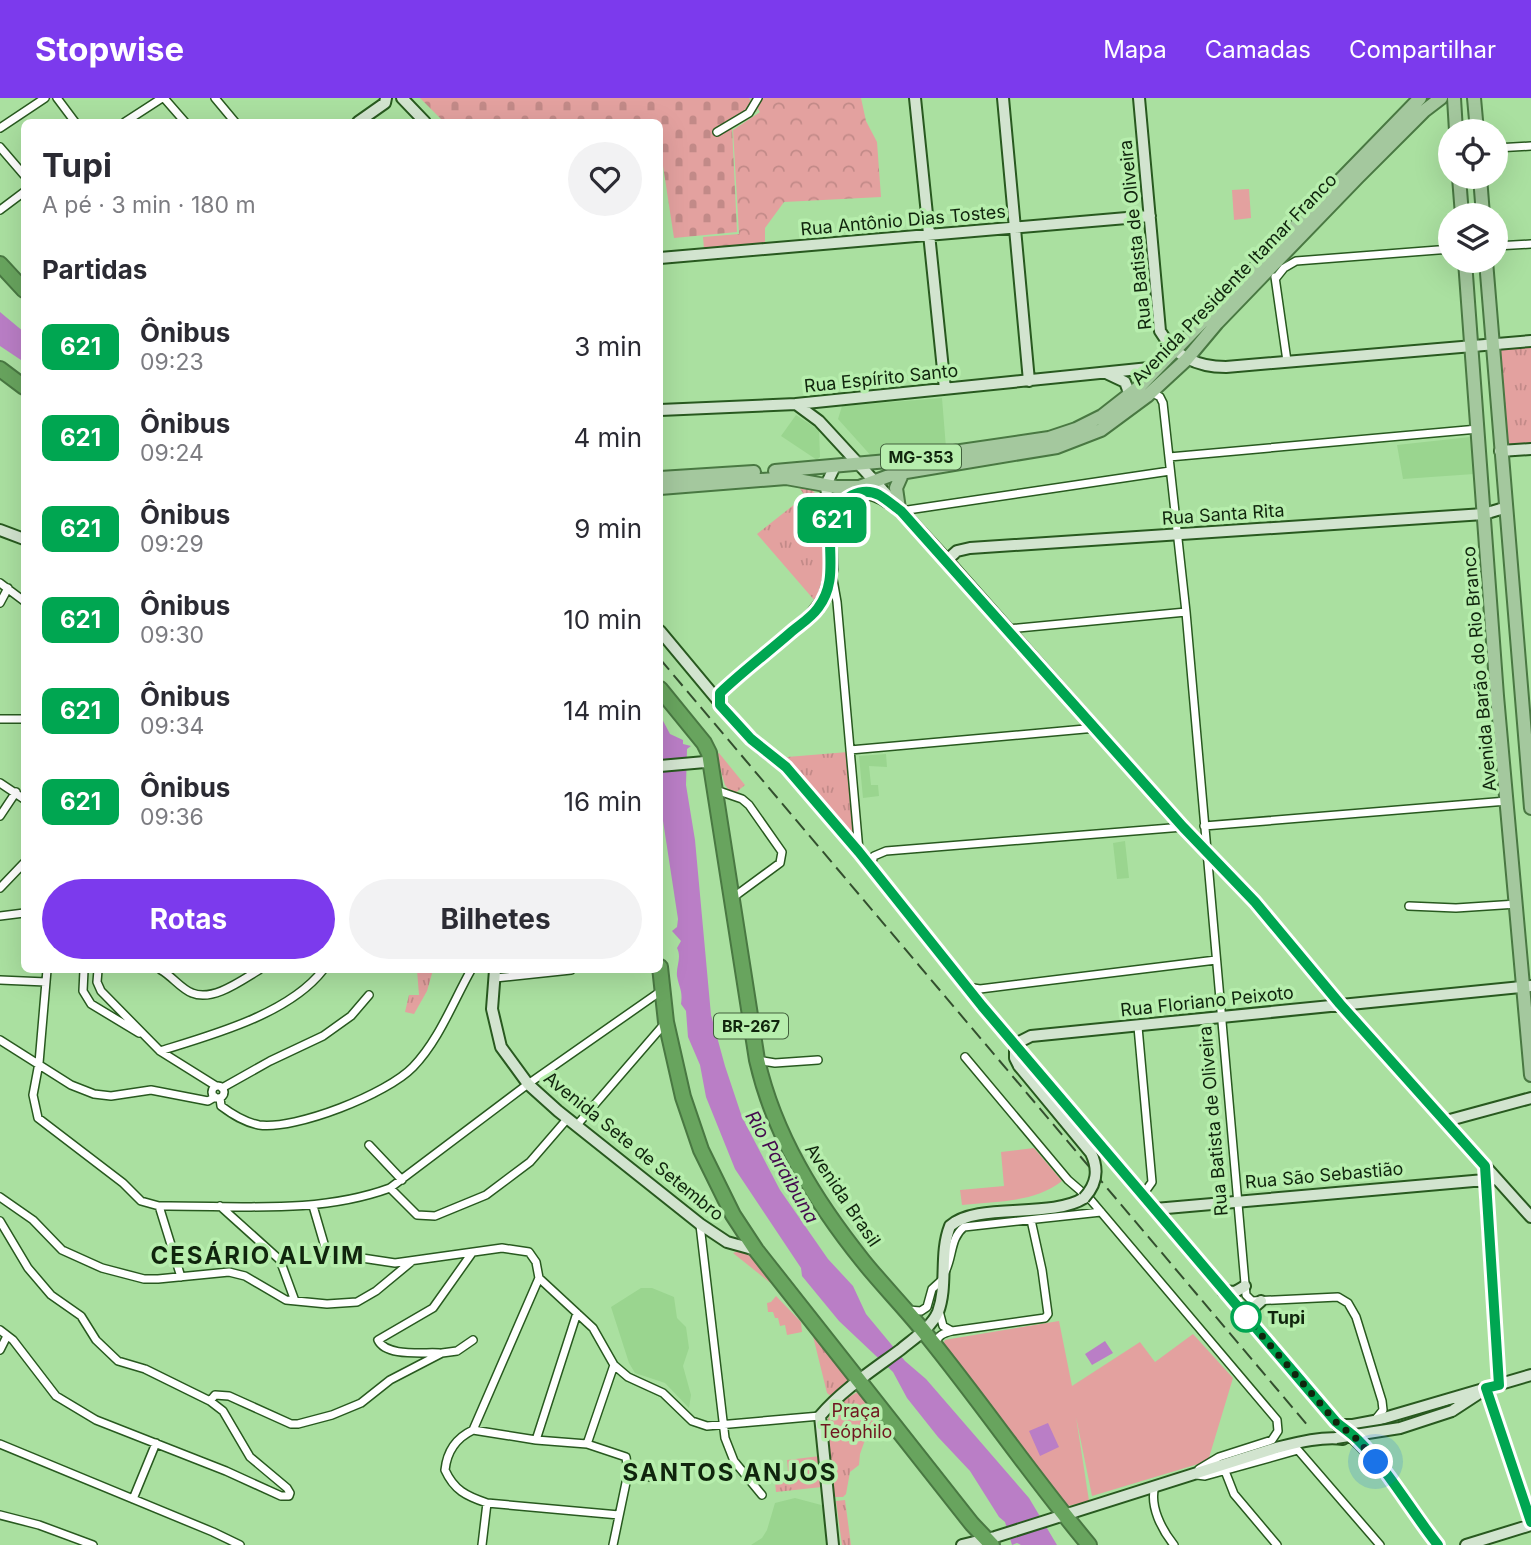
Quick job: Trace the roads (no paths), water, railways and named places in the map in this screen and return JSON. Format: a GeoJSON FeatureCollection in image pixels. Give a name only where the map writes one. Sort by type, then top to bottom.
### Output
{"type":"FeatureCollection","features":[{"type":"Feature","properties":{"kind":"highway"},"geometry":{"type":"LineString","coordinates":[[0,264],[21,282]]}},
{"type":"Feature","properties":{"kind":"highway"},"geometry":{"type":"LineString","coordinates":[[0,369],[21,385]]}},
{"type":"Feature","properties":{"kind":"highway","name":"Avenida Brasil"},"geometry":{"type":"LineString","coordinates":[[663,693],[704,743],[714,789],[757,1060],[764,1092],[792,1157],[863,1261],[906,1310],[918,1335],[935,1345],[1058,1517],[1089,1545]]}},
{"type":"Feature","properties":{"kind":"highway"},"geometry":{"type":"LineString","coordinates":[[661,973],[666,1022],[677,1074],[701,1150],[733,1215],[756,1250],[972,1524],[991,1540]]}},
{"type":"Feature","properties":{"kind":"main road"},"geometry":{"type":"LineString","coordinates":[[915,98],[945,389]]}},
{"type":"Feature","properties":{"kind":"main road"},"geometry":{"type":"LineString","coordinates":[[1003,98],[1029,381]]}},
{"type":"Feature","properties":{"kind":"main road","name":"Rua Batista de Oliveira"},"geometry":{"type":"LineString","coordinates":[[1139,98],[1160,331],[1186,360]]}},
{"type":"Feature","properties":{"kind":"main road","name":"Avenida Presidente Itamar Franco"},"geometry":{"type":"LineString","coordinates":[[663,478],[899,460],[1049,438],[1090,422],[1130,395],[1159,367],[1420,98]]}},
{"type":"Feature","properties":{"kind":"main road"},"geometry":{"type":"LineString","coordinates":[[1474,98],[1475,119]]}},
{"type":"Feature","properties":{"kind":"main road"},"geometry":{"type":"LineString","coordinates":[[1439,99],[1454,100],[1455,119]]}},
{"type":"Feature","properties":{"kind":"main road","name":"Avenida Presidente Itamar Franco"},"geometry":{"type":"LineString","coordinates":[[663,488],[786,478],[849,488],[903,472],[1072,442],[1101,430],[1152,392],[1186,360],[1271,276],[1288,249],[1439,99]]}},
{"type":"Feature","properties":{"kind":"main road"},"geometry":{"type":"LineString","coordinates":[[362,119],[386,100],[406,102],[422,119]]}},
{"type":"Feature","properties":{"kind":"main road","name":"Rua Antônio Dias Tostes"},"geometry":{"type":"LineString","coordinates":[[663,258],[1150,216]]}},
{"type":"Feature","properties":{"kind":"main road","name":"Avenida Barão do Rio Branco"},"geometry":{"type":"LineString","coordinates":[[1466,273],[1507,801],[1528,986],[1531,1075]]}},
{"type":"Feature","properties":{"kind":"main road"},"geometry":{"type":"LineString","coordinates":[[1487,273],[1504,508],[1531,808]]}},
{"type":"Feature","properties":{"kind":"main road"},"geometry":{"type":"LineString","coordinates":[[1186,360],[1217,367],[1531,341]]}},
{"type":"Feature","properties":{"kind":"main road","name":"Rua Espírito Santo"},"geometry":{"type":"LineString","coordinates":[[663,410],[796,404],[1159,367]]}},
{"type":"Feature","properties":{"kind":"main road"},"geometry":{"type":"LineString","coordinates":[[1106,373],[1125,382],[1130,395]]}},
{"type":"Feature","properties":{"kind":"main road"},"geometry":{"type":"LineString","coordinates":[[796,404],[812,414],[947,560],[1183,827],[1255,902],[1340,1004],[1485,1166],[1491,1180],[1499,1385]]}},
{"type":"Feature","properties":{"kind":"main road"},"geometry":{"type":"LineString","coordinates":[[1500,451],[1531,449]]}},
{"type":"Feature","properties":{"kind":"main road"},"geometry":{"type":"LineString","coordinates":[[719,700],[720,693],[725,688],[818,608],[829,586],[832,569],[831,525],[826,485],[835,466]]}},
{"type":"Feature","properties":{"kind":"main road"},"geometry":{"type":"LineString","coordinates":[[900,510],[896,488],[903,472]]}},
{"type":"Feature","properties":{"kind":"main road"},"geometry":{"type":"LineString","coordinates":[[831,525],[833,515],[850,495],[876,494],[900,510]]}},
{"type":"Feature","properties":{"kind":"main road","name":"Rua Santa Rita"},"geometry":{"type":"LineString","coordinates":[[947,560],[957,551],[970,548],[1484,514],[1504,508]]}},
{"type":"Feature","properties":{"kind":"main road"},"geometry":{"type":"LineString","coordinates":[[0,530],[21,538]]}},
{"type":"Feature","properties":{"kind":"main road"},"geometry":{"type":"LineString","coordinates":[[663,635],[745,733],[786,767],[859,852],[966,987],[1223,1291],[1338,1424],[1358,1440],[1438,1545]]}},
{"type":"Feature","properties":{"kind":"main road"},"geometry":{"type":"LineString","coordinates":[[663,766],[707,763]]}},
{"type":"Feature","properties":{"kind":"main road","name":"Avenida Sete de Setembro"},"geometry":{"type":"LineString","coordinates":[[495,974],[492,1009],[500,1047],[528,1084],[700,1224],[727,1242],[756,1250]]}},
{"type":"Feature","properties":{"kind":"main road","name":"Rua Floriano Peixoto"},"geometry":{"type":"LineString","coordinates":[[1015,1044],[1031,1036],[1528,986]]}},
{"type":"Feature","properties":{"kind":"main road"},"geometry":{"type":"LineString","coordinates":[[833,1545],[820,1416],[918,1335],[938,1310],[947,1235],[956,1221],[966,1217],[1069,1204],[1084,1198],[1093,1186],[1096,1167],[1091,1153],[1019,1066],[1015,1058],[1015,1044]]}},
{"type":"Feature","properties":{"kind":"main road"},"geometry":{"type":"LineString","coordinates":[[1446,1121],[1531,1098]]}},
{"type":"Feature","properties":{"kind":"main road"},"geometry":{"type":"LineString","coordinates":[[1491,1180],[1531,1217]]}},
{"type":"Feature","properties":{"kind":"main road","name":"Rua São Sebastião"},"geometry":{"type":"LineString","coordinates":[[1156,1209],[1491,1180]]}},
{"type":"Feature","properties":{"kind":"main road"},"geometry":{"type":"LineString","coordinates":[[1223,1291],[1235,1292],[1245,1286]]}},
{"type":"Feature","properties":{"kind":"main road"},"geometry":{"type":"LineString","coordinates":[[1250,1321],[1257,1301]]}},
{"type":"Feature","properties":{"kind":"main road"},"geometry":{"type":"LineString","coordinates":[[1338,1424],[1353,1425],[1374,1421],[1531,1375]]}},
{"type":"Feature","properties":{"kind":"main road"},"geometry":{"type":"LineString","coordinates":[[962,1545],[991,1540],[1297,1443],[1400,1428],[1452,1411],[1486,1388]]}},
{"type":"Feature","properties":{"kind":"main road"},"geometry":{"type":"LineString","coordinates":[[1465,1545],[1531,1524],[1486,1388]]}},
{"type":"Feature","properties":{"kind":"main road"},"geometry":{"type":"LineString","coordinates":[[1336,1438],[1352,1444],[1400,1503],[1411,1511]]}},
{"type":"Feature","properties":{"kind":"street"},"geometry":{"type":"LineString","coordinates":[[0,128],[45,98]]}},
{"type":"Feature","properties":{"kind":"street"},"geometry":{"type":"LineString","coordinates":[[57,98],[73,119]]}},
{"type":"Feature","properties":{"kind":"street"},"geometry":{"type":"LineString","coordinates":[[130,119],[163,98],[182,119]]}},
{"type":"Feature","properties":{"kind":"street"},"geometry":{"type":"LineString","coordinates":[[215,98],[232,119]]}},
{"type":"Feature","properties":{"kind":"street"},"geometry":{"type":"LineString","coordinates":[[717,132],[749,113],[758,98]]}},
{"type":"Feature","properties":{"kind":"street"},"geometry":{"type":"LineString","coordinates":[[1508,147],[1531,146]]}},
{"type":"Feature","properties":{"kind":"street"},"geometry":{"type":"LineString","coordinates":[[0,147],[21,172]]}},
{"type":"Feature","properties":{"kind":"street"},"geometry":{"type":"LineString","coordinates":[[0,210],[21,194]]}},
{"type":"Feature","properties":{"kind":"street"},"geometry":{"type":"LineString","coordinates":[[1508,245],[1531,243]]}},
{"type":"Feature","properties":{"kind":"street"},"geometry":{"type":"LineString","coordinates":[[1288,249],[1296,261]]}},
{"type":"Feature","properties":{"kind":"street"},"geometry":{"type":"LineString","coordinates":[[1287,361],[1271,276],[1296,261],[1438,250]]}},
{"type":"Feature","properties":{"kind":"street"},"geometry":{"type":"LineString","coordinates":[[1152,392],[1160,397],[1163,403],[1186,612],[1204,826],[1507,801]]}},
{"type":"Feature","properties":{"kind":"street"},"geometry":{"type":"LineString","coordinates":[[1169,457],[1478,429]]}},
{"type":"Feature","properties":{"kind":"street"},"geometry":{"type":"LineString","coordinates":[[900,510],[1170,471]]}},
{"type":"Feature","properties":{"kind":"street"},"geometry":{"type":"LineString","coordinates":[[832,569],[859,852]]}},
{"type":"Feature","properties":{"kind":"street"},"geometry":{"type":"LineString","coordinates":[[0,583],[21,599]]}},
{"type":"Feature","properties":{"kind":"street"},"geometry":{"type":"LineString","coordinates":[[0,603],[8,588]]}},
{"type":"Feature","properties":{"kind":"street"},"geometry":{"type":"LineString","coordinates":[[1008,629],[1186,612]]}},
{"type":"Feature","properties":{"kind":"street"},"geometry":{"type":"LineString","coordinates":[[0,719],[21,719]]}},
{"type":"Feature","properties":{"kind":"street"},"geometry":{"type":"LineString","coordinates":[[850,750],[1096,729]]}},
{"type":"Feature","properties":{"kind":"street"},"geometry":{"type":"LineString","coordinates":[[0,783],[21,796]]}},
{"type":"Feature","properties":{"kind":"street"},"geometry":{"type":"LineString","coordinates":[[714,789],[742,799],[749,805],[782,856],[780,863],[738,891],[731,900]]}},
{"type":"Feature","properties":{"kind":"street"},"geometry":{"type":"LineString","coordinates":[[0,816],[16,792]]}},
{"type":"Feature","properties":{"kind":"street","name":"Rua Batista de Oliveira"},"geometry":{"type":"LineString","coordinates":[[1204,826],[1246,1295],[1257,1301]]}},
{"type":"Feature","properties":{"kind":"street"},"geometry":{"type":"LineString","coordinates":[[870,867],[874,856],[886,851],[1183,827]]}},
{"type":"Feature","properties":{"kind":"street"},"geometry":{"type":"LineString","coordinates":[[0,888],[21,866]]}},
{"type":"Feature","properties":{"kind":"street"},"geometry":{"type":"LineString","coordinates":[[1409,906],[1456,908],[1517,904]]}},
{"type":"Feature","properties":{"kind":"street"},"geometry":{"type":"LineString","coordinates":[[0,916],[21,913]]}},
{"type":"Feature","properties":{"kind":"street"},"geometry":{"type":"LineString","coordinates":[[966,987],[980,989],[1216,960]]}},
{"type":"Feature","properties":{"kind":"street"},"geometry":{"type":"LineString","coordinates":[[47,973],[33,1095],[38,1118],[123,1182],[141,1201],[159,1206],[313,1206],[371,1195],[390,1188],[528,1084],[662,990]]}},
{"type":"Feature","properties":{"kind":"street"},"geometry":{"type":"LineString","coordinates":[[84,973],[83,991],[91,1004],[149,1039]]}},
{"type":"Feature","properties":{"kind":"street"},"geometry":{"type":"LineString","coordinates":[[98,973],[97,982],[102,991],[160,1051],[219,1087]]}},
{"type":"Feature","properties":{"kind":"street"},"geometry":{"type":"LineString","coordinates":[[175,973],[185,989],[202,995],[221,991],[254,973]]}},
{"type":"Feature","properties":{"kind":"street"},"geometry":{"type":"LineString","coordinates":[[160,1051],[238,1026],[297,995],[320,973]]}},
{"type":"Feature","properties":{"kind":"street"},"geometry":{"type":"LineString","coordinates":[[369,995],[351,1016],[323,1036],[212,1091],[216,1100],[234,1116],[245,1121],[257,1125],[281,1125],[350,1104],[390,1086],[415,1065],[432,1043],[469,973]]}},
{"type":"Feature","properties":{"kind":"street"},"geometry":{"type":"LineString","coordinates":[[495,974],[514,973]]}},
{"type":"Feature","properties":{"kind":"street"},"geometry":{"type":"LineString","coordinates":[[0,980],[46,982]]}},
{"type":"Feature","properties":{"kind":"street"},"geometry":{"type":"LineString","coordinates":[[390,1188],[417,1215],[435,1216],[485,1195],[530,1163],[666,1022]]}},
{"type":"Feature","properties":{"kind":"street"},"geometry":{"type":"LineString","coordinates":[[1138,1027],[1152,1182],[1141,1192]]}},
{"type":"Feature","properties":{"kind":"street"},"geometry":{"type":"LineString","coordinates":[[0,1042],[71,1085],[94,1094],[111,1096],[151,1090],[216,1100]]}},
{"type":"Feature","properties":{"kind":"street"},"geometry":{"type":"LineString","coordinates":[[965,1057],[1068,1180],[1101,1212],[1277,1420],[1278,1431],[1272,1440],[1219,1457],[1192,1476]]}},
{"type":"Feature","properties":{"kind":"street"},"geometry":{"type":"LineString","coordinates":[[757,1060],[775,1063],[818,1060]]}},
{"type":"Feature","properties":{"kind":"street"},"geometry":{"type":"LineString","coordinates":[[369,1144],[402,1180]]}},
{"type":"Feature","properties":{"kind":"street"},"geometry":{"type":"LineString","coordinates":[[0,1197],[33,1220],[62,1250],[102,1268],[144,1279],[229,1272],[244,1276],[286,1300],[327,1304],[357,1301],[376,1291],[411,1262]]}},
{"type":"Feature","properties":{"kind":"street"},"geometry":{"type":"LineString","coordinates":[[219,1205],[280,1260],[295,1301]]}},
{"type":"Feature","properties":{"kind":"street"},"geometry":{"type":"LineString","coordinates":[[159,1206],[181,1278]]}},
{"type":"Feature","properties":{"kind":"street"},"geometry":{"type":"LineString","coordinates":[[313,1206],[325,1247],[330,1252],[370,1261],[411,1262],[502,1248],[529,1252],[536,1262],[539,1278],[473,1430],[461,1437],[449,1451],[445,1470],[456,1490],[487,1503],[619,1515]]}},
{"type":"Feature","properties":{"kind":"street"},"geometry":{"type":"LineString","coordinates":[[906,1310],[915,1311],[927,1307],[932,1289],[950,1262],[954,1239],[959,1231],[969,1226],[1101,1212]]}},
{"type":"Feature","properties":{"kind":"street"},"geometry":{"type":"LineString","coordinates":[[935,1345],[942,1334],[952,1331],[1045,1318],[1049,1308],[1031,1220]]}},
{"type":"Feature","properties":{"kind":"street"},"geometry":{"type":"LineString","coordinates":[[0,1221],[28,1268],[51,1295],[81,1316],[96,1340],[118,1361],[145,1368],[210,1401],[223,1411],[250,1457],[290,1493],[286,1498],[226,1471],[96,1420],[56,1396],[13,1340],[0,1330]]}},
{"type":"Feature","properties":{"kind":"street"},"geometry":{"type":"LineString","coordinates":[[700,1224],[722,1424],[734,1461],[762,1496]]}},
{"type":"Feature","properties":{"kind":"street"},"geometry":{"type":"LineString","coordinates":[[472,1253],[433,1308],[378,1340],[382,1347],[392,1350],[442,1353],[457,1351],[473,1340]]}},
{"type":"Feature","properties":{"kind":"street"},"geometry":{"type":"LineString","coordinates":[[539,1278],[593,1328],[614,1365],[628,1377],[663,1393],[696,1423],[707,1426],[820,1416]]}},
{"type":"Feature","properties":{"kind":"street"},"geometry":{"type":"LineString","coordinates":[[1257,1301],[1338,1297],[1348,1303],[1356,1317],[1382,1401],[1383,1410],[1374,1421]]}},
{"type":"Feature","properties":{"kind":"street"},"geometry":{"type":"LineString","coordinates":[[938,1310],[943,1326],[952,1331]]}},
{"type":"Feature","properties":{"kind":"street"},"geometry":{"type":"LineString","coordinates":[[536,1440],[577,1313]]}},
{"type":"Feature","properties":{"kind":"street"},"geometry":{"type":"LineString","coordinates":[[0,1350],[7,1336]]}},
{"type":"Feature","properties":{"kind":"street"},"geometry":{"type":"LineString","coordinates":[[210,1401],[215,1395],[222,1394],[291,1424],[298,1424],[332,1415],[361,1403],[390,1380],[442,1353]]}},
{"type":"Feature","properties":{"kind":"street"},"geometry":{"type":"LineString","coordinates":[[587,1444],[614,1365]]}},
{"type":"Feature","properties":{"kind":"street"},"geometry":{"type":"LineString","coordinates":[[473,1430],[536,1440],[587,1444],[626,1457],[628,1473],[613,1545]]}},
{"type":"Feature","properties":{"kind":"street"},"geometry":{"type":"LineString","coordinates":[[133,1499],[156,1443]]}},
{"type":"Feature","properties":{"kind":"street"},"geometry":{"type":"LineString","coordinates":[[0,1444],[240,1545]]}},
{"type":"Feature","properties":{"kind":"street"},"geometry":{"type":"LineString","coordinates":[[1277,1545],[1234,1494],[1226,1467],[1298,1450],[1380,1545]]}},
{"type":"Feature","properties":{"kind":"street"},"geometry":{"type":"LineString","coordinates":[[628,1473],[662,1479]]}},
{"type":"Feature","properties":{"kind":"street"},"geometry":{"type":"LineString","coordinates":[[1155,1486],[1153,1497],[1159,1519],[1174,1545]]}},
{"type":"Feature","properties":{"kind":"street"},"geometry":{"type":"LineString","coordinates":[[482,1545],[487,1503]]}},
{"type":"Feature","properties":{"kind":"street"},"geometry":{"type":"LineString","coordinates":[[0,1515],[39,1525],[93,1545]]}},
{"type":"Feature","properties":{"kind":"railway"},"geometry":{"type":"LineString","coordinates":[[663,663],[1309,1427]]}},
{"type":"Feature","properties":{"kind":"place","name":"Tupi"},"geometry":{"type":"Point","coordinates":[1246,1317]}},
{"type":"Feature","properties":{"kind":"district","name":"CESÁRIO ALVIM"},"geometry":{"type":"Point","coordinates":[258,1255]}},
{"type":"Feature","properties":{"kind":"district","name":"SANTOS ANJOS"},"geometry":{"type":"Point","coordinates":[730,1472]}},
{"type":"Feature","properties":{"kind":"water label","name":"Rio Paraibuna"},"geometry":{"type":"Point","coordinates":[782,1167]}},
{"type":"Feature","properties":{"kind":"park label","name":"Praça Teóphilo"},"geometry":{"type":"Point","coordinates":[856,1420]}}]}
